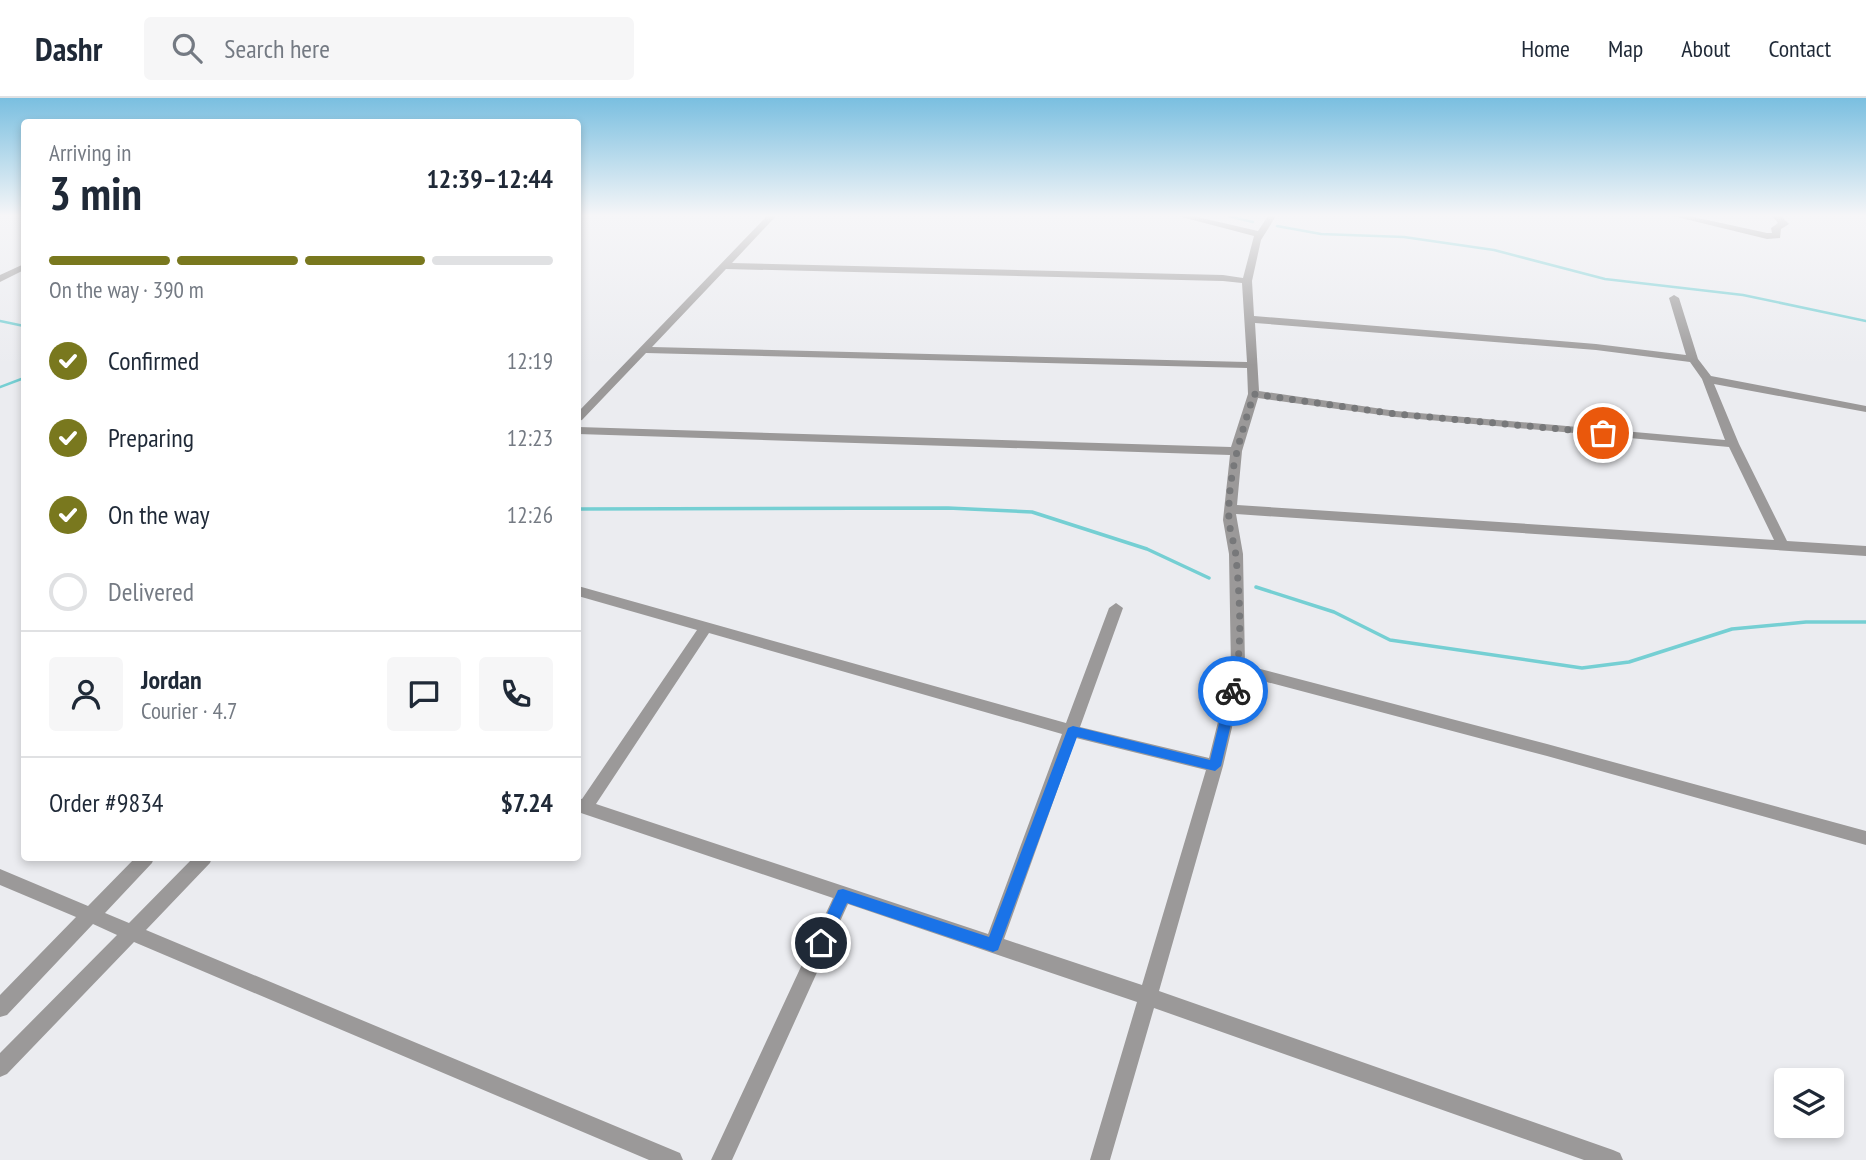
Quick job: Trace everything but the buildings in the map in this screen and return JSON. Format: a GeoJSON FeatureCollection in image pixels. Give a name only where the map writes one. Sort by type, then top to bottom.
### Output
{"type":"FeatureCollection","features":[{"type":"Feature","properties":{"kind":"street"},"geometry":{"type":"LineString","coordinates":[[581,415],[722,266],[1223,278],[1247,281]]}},
{"type":"Feature","properties":{"kind":"street"},"geometry":{"type":"LineString","coordinates":[[1100,1160],[1215,766],[1238,669],[1239,603],[1236,554],[1229,520],[1237,451],[1254,394],[1247,281],[1251,266]]}},
{"type":"Feature","properties":{"kind":"street"},"geometry":{"type":"LineString","coordinates":[[0,279],[21,268]]}},
{"type":"Feature","properties":{"kind":"street"},"geometry":{"type":"LineString","coordinates":[[1674,298],[1693,359],[1707,379],[1733,444],[1783,546]]}},
{"type":"Feature","properties":{"kind":"street"},"geometry":{"type":"LineString","coordinates":[[1249,319],[1596,346],[1693,359]]}},
{"type":"Feature","properties":{"kind":"street"},"geometry":{"type":"LineString","coordinates":[[642,349],[1252,365]]}},
{"type":"Feature","properties":{"kind":"street"},"geometry":{"type":"LineString","coordinates":[[1707,379],[1866,409]]}},
{"type":"Feature","properties":{"kind":"street"},"geometry":{"type":"LineString","coordinates":[[1254,394],[1396,414],[1733,444]]}},
{"type":"Feature","properties":{"kind":"street"},"geometry":{"type":"LineString","coordinates":[[581,430],[1237,451]]}},
{"type":"Feature","properties":{"kind":"street"},"geometry":{"type":"LineString","coordinates":[[1230,509],[1866,551]]}},
{"type":"Feature","properties":{"kind":"street"},"geometry":{"type":"LineString","coordinates":[[581,592],[1073,731],[1215,766]]}},
{"type":"Feature","properties":{"kind":"street"},"geometry":{"type":"LineString","coordinates":[[993,946],[1116,608]]}},
{"type":"Feature","properties":{"kind":"street"},"geometry":{"type":"LineString","coordinates":[[706,627],[581,807],[1147,996],[1613,1160]]}},
{"type":"Feature","properties":{"kind":"street"},"geometry":{"type":"LineString","coordinates":[[1238,669],[1866,838]]}},
{"type":"Feature","properties":{"kind":"street"},"geometry":{"type":"LineString","coordinates":[[0,1009],[143,861]]}},
{"type":"Feature","properties":{"kind":"street"},"geometry":{"type":"LineString","coordinates":[[0,1067],[201,861]]}},
{"type":"Feature","properties":{"kind":"street"},"geometry":{"type":"LineString","coordinates":[[0,877],[673,1160]]}},
{"type":"Feature","properties":{"kind":"street"},"geometry":{"type":"LineString","coordinates":[[721,1160],[843,895]]}},
{"type":"Feature","properties":{"kind":"waterway"},"geometry":{"type":"LineString","coordinates":[[1554,266],[1605,279],[1743,295],[1866,321]]}},
{"type":"Feature","properties":{"kind":"waterway"},"geometry":{"type":"LineString","coordinates":[[0,321],[21,325]]}},
{"type":"Feature","properties":{"kind":"waterway"},"geometry":{"type":"LineString","coordinates":[[0,387],[21,379]]}},
{"type":"Feature","properties":{"kind":"waterway"},"geometry":{"type":"LineString","coordinates":[[581,509],[948,508],[1032,512],[1147,549],[1209,578]]}},
{"type":"Feature","properties":{"kind":"waterway"},"geometry":{"type":"LineString","coordinates":[[1256,587],[1334,612],[1390,640],[1582,668],[1629,662],[1732,629],[1806,622],[1866,622]]}},
{"type":"Feature","properties":{"kind":"way so far"},"geometry":{"type":"LineString","coordinates":[[1233,691],[1238,669],[1239,603],[1236,554],[1229,520],[1237,451],[1254,394],[1396,414],[1603,433]]}},
{"type":"Feature","properties":{"kind":"route"},"geometry":{"type":"LineString","coordinates":[[821,943],[843,895],[993,946],[1073,731],[1215,766],[1233,691]]}}]}
